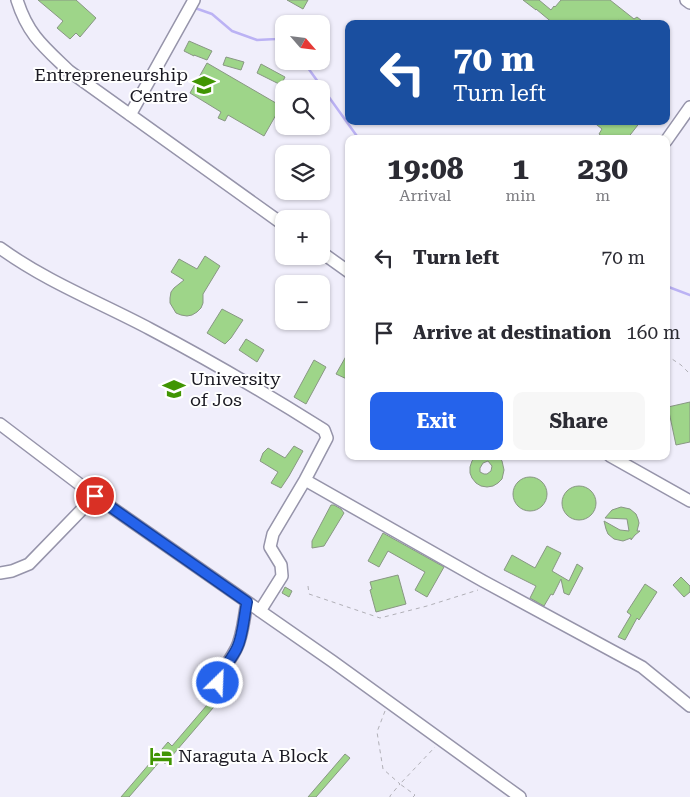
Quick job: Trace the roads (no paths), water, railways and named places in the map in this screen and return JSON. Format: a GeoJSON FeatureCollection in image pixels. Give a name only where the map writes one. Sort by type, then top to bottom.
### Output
{"type":"FeatureCollection","features":[{"type":"Feature","properties":{"kind":"lane"},"geometry":{"type":"LineString","coordinates":[[17,0],[26,24],[39,43],[69,71],[275,219]]}},
{"type":"Feature","properties":{"kind":"lane"},"geometry":{"type":"LineString","coordinates":[[130,115],[194,0]]}},
{"type":"Feature","properties":{"kind":"lane"},"geometry":{"type":"LineString","coordinates":[[686,0],[690,3]]}},
{"type":"Feature","properties":{"kind":"lane"},"geometry":{"type":"LineString","coordinates":[[670,135],[690,107]]}},
{"type":"Feature","properties":{"kind":"lane"},"geometry":{"type":"LineString","coordinates":[[0,248],[71,291],[150,328],[264,392],[324,430],[327,438],[273,534],[270,547],[281,565],[282,576],[260,611]]}},
{"type":"Feature","properties":{"kind":"lane"},"geometry":{"type":"LineString","coordinates":[[330,258],[345,269]]}},
{"type":"Feature","properties":{"kind":"lane"},"geometry":{"type":"LineString","coordinates":[[0,424],[95,496],[332,661],[514,795]]}},
{"type":"Feature","properties":{"kind":"lane"},"geometry":{"type":"LineString","coordinates":[[617,460],[690,501]]}},
{"type":"Feature","properties":{"kind":"lane"},"geometry":{"type":"LineString","coordinates":[[305,480],[642,667],[690,706]]}},
{"type":"Feature","properties":{"kind":"lane"},"geometry":{"type":"LineString","coordinates":[[0,573],[12,571],[29,564],[95,496]]}},
{"type":"Feature","properties":{"kind":"lane"},"geometry":{"type":"LineString","coordinates":[[218,692],[219,677],[237,648],[247,602]]}},
{"type":"Feature","properties":{"kind":"waterway"},"geometry":{"type":"LineString","coordinates":[[195,8],[212,14],[232,31],[257,40],[275,39]]}},
{"type":"Feature","properties":{"kind":"waterway"},"geometry":{"type":"LineString","coordinates":[[309,70],[345,120]]}},
{"type":"Feature","properties":{"kind":"waterway"},"geometry":{"type":"LineString","coordinates":[[349,125],[356,135]]}},
{"type":"Feature","properties":{"kind":"waterway"},"geometry":{"type":"LineString","coordinates":[[670,288],[690,295]]}},
{"type":"Feature","properties":{"kind":"place","name":"Entrepreneurship Centre"},"geometry":{"type":"Point","coordinates":[204,85]}},
{"type":"Feature","properties":{"kind":"place","name":"University of Jos"},"geometry":{"type":"Point","coordinates":[174,389]}},
{"type":"Feature","properties":{"kind":"place","name":"Naraguta A Block"},"geometry":{"type":"Point","coordinates":[161,756]}}]}
